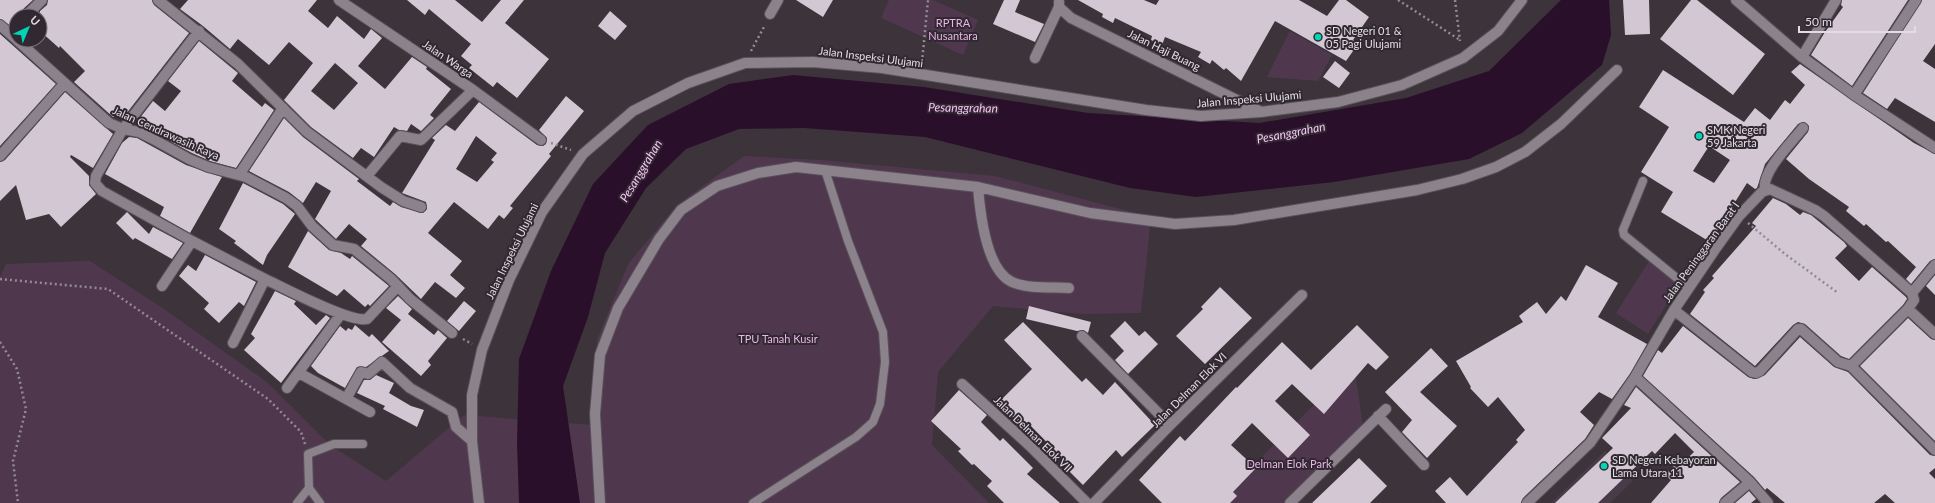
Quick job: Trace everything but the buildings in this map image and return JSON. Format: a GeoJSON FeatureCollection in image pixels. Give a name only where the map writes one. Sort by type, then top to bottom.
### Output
{"type":"FeatureCollection","features":[{"type":"Feature","properties":{"kind":"street"},"geometry":{"type":"LineString","coordinates":[[34,8],[42,0]]}},
{"type":"Feature","properties":{"kind":"street"},"geometry":{"type":"LineString","coordinates":[[158,0],[238,64],[307,132],[403,201],[421,207]]}},
{"type":"Feature","properties":{"kind":"street","name":"Jalan Warga"},"geometry":{"type":"LineString","coordinates":[[339,0],[473,90],[541,140]]}},
{"type":"Feature","properties":{"kind":"street"},"geometry":{"type":"LineString","coordinates":[[770,14],[778,0]]}},
{"type":"Feature","properties":{"kind":"street","name":"Jalan Inspeksi Ulujami"},"geometry":{"type":"LineString","coordinates":[[479,503],[472,441],[472,395],[482,350],[509,280],[542,212],[583,154],[633,111],[688,83],[745,63],[813,62],[882,68],[1146,110],[1201,116],[1262,112],[1345,100],[1402,85],[1463,58],[1498,31],[1522,0]]}},
{"type":"Feature","properties":{"kind":"street"},"geometry":{"type":"LineString","coordinates":[[1736,0],[1802,57],[1854,96],[1935,148]]}},
{"type":"Feature","properties":{"kind":"street"},"geometry":{"type":"LineString","coordinates":[[1802,57],[1836,0]]}},
{"type":"Feature","properties":{"kind":"street"},"geometry":{"type":"LineString","coordinates":[[1854,96],[1916,0]]}},
{"type":"Feature","properties":{"kind":"street","name":"Jalan Haji Buang"},"geometry":{"type":"LineString","coordinates":[[1035,58],[1059,3],[1071,18],[1262,112]]}},
{"type":"Feature","properties":{"kind":"street"},"geometry":{"type":"LineString","coordinates":[[198,31],[123,129],[96,176],[95,183],[102,191],[192,242],[265,279],[341,314],[362,320],[367,319],[398,286]]}},
{"type":"Feature","properties":{"kind":"street","name":"Jalan Cendrawasih Raya"},"geometry":{"type":"LineString","coordinates":[[27,48],[64,84],[109,123],[123,129],[139,132],[208,168],[240,176],[286,198],[297,206],[312,226],[334,245],[354,249],[398,286],[410,299],[452,333]]}},
{"type":"Feature","properties":{"kind":"street"},"geometry":{"type":"LineString","coordinates":[[600,503],[595,414],[600,356],[618,308],[659,239],[681,210],[717,186],[758,173],[796,167],[978,187],[1090,213],[1175,224],[1234,220],[1417,190],[1462,179],[1496,167],[1525,152],[1561,124],[1617,70]]}},
{"type":"Feature","properties":{"kind":"street"},"geometry":{"type":"LineString","coordinates":[[0,156],[64,84]]}},
{"type":"Feature","properties":{"kind":"street"},"geometry":{"type":"LineString","coordinates":[[367,176],[400,136],[420,140],[473,90]]}},
{"type":"Feature","properties":{"kind":"street"},"geometry":{"type":"LineString","coordinates":[[240,176],[283,108]]}},
{"type":"Feature","properties":{"kind":"street"},"geometry":{"type":"LineString","coordinates":[[1803,128],[1768,173],[1764,184],[1766,190],[1775,191],[1815,210],[1824,216],[1912,293],[1914,300],[1908,309],[1851,366]]}},
{"type":"Feature","properties":{"kind":"street"},"geometry":{"type":"LineString","coordinates":[[978,187],[982,223],[996,266],[1002,274],[1011,282],[1022,285],[1069,288]]}},
{"type":"Feature","properties":{"kind":"street","name":"Jalan Peninggaran Barat I"},"geometry":{"type":"LineString","coordinates":[[1527,503],[1590,443],[1635,377],[1674,310],[1689,288],[1740,216],[1766,190]]}},
{"type":"Feature","properties":{"kind":"street"},"geometry":{"type":"LineString","coordinates":[[162,286],[192,242]]}},
{"type":"Feature","properties":{"kind":"street"},"geometry":{"type":"LineString","coordinates":[[1912,293],[1935,265]]}},
{"type":"Feature","properties":{"kind":"street"},"geometry":{"type":"LineString","coordinates":[[233,344],[265,279]]}},
{"type":"Feature","properties":{"kind":"street","name":"Jalan Delman Elok VI"},"geometry":{"type":"LineString","coordinates":[[1094,503],[1170,425],[1302,295]]}},
{"type":"Feature","properties":{"kind":"street"},"geometry":{"type":"LineString","coordinates":[[1908,309],[1935,334]]}},
{"type":"Feature","properties":{"kind":"street"},"geometry":{"type":"LineString","coordinates":[[1674,310],[1752,372],[1760,371],[1798,329],[1802,329],[1838,362],[1851,366],[1935,450]]}},
{"type":"Feature","properties":{"kind":"street"},"geometry":{"type":"LineString","coordinates":[[288,388],[341,314]]}},
{"type":"Feature","properties":{"kind":"street"},"geometry":{"type":"LineString","coordinates":[[1082,336],[1170,425]]}},
{"type":"Feature","properties":{"kind":"street"},"geometry":{"type":"LineString","coordinates":[[346,399],[359,373],[362,372],[368,374],[381,362],[410,388],[450,410],[456,427],[472,441]]}},
{"type":"Feature","properties":{"kind":"street"},"geometry":{"type":"LineString","coordinates":[[299,374],[370,412]]}},
{"type":"Feature","properties":{"kind":"street"},"geometry":{"type":"LineString","coordinates":[[1635,377],[1750,482],[1768,503]]}},
{"type":"Feature","properties":{"kind":"street","name":"Jalan Delman Elok VII"},"geometry":{"type":"LineString","coordinates":[[962,384],[1030,446],[1087,503]]}},
{"type":"Feature","properties":{"kind":"street"},"geometry":{"type":"LineString","coordinates":[[1290,503],[1382,413],[1424,465]]}},
{"type":"Feature","properties":{"kind":"street"},"geometry":{"type":"LineString","coordinates":[[1725,503],[1750,482]]}},
{"type":"Feature","properties":{"kind":"lane"},"geometry":{"type":"LineString","coordinates":[[753,503],[856,437],[873,422],[880,404],[885,362],[883,332],[848,241],[825,170]]}},
{"type":"Feature","properties":{"kind":"lane"},"geometry":{"type":"LineString","coordinates":[[1643,181],[1623,230],[1624,235],[1689,288]]}},
{"type":"Feature","properties":{"kind":"lane"},"geometry":{"type":"LineString","coordinates":[[320,503],[309,488],[308,454],[334,444],[363,444]]}},
{"type":"Feature","properties":{"kind":"lane"},"geometry":{"type":"LineString","coordinates":[[297,503],[309,488]]}},
{"type":"Feature","properties":{"kind":"path"},"geometry":{"type":"LineString","coordinates":[[922,55],[928,0]]}},
{"type":"Feature","properties":{"kind":"path"},"geometry":{"type":"LineString","coordinates":[[1398,0],[1460,40]]}},
{"type":"Feature","properties":{"kind":"path"},"geometry":{"type":"LineString","coordinates":[[1455,0],[1463,58]]}},
{"type":"Feature","properties":{"kind":"path"},"geometry":{"type":"LineString","coordinates":[[745,63],[770,14]]}},
{"type":"Feature","properties":{"kind":"path"},"geometry":{"type":"LineString","coordinates":[[541,140],[583,154]]}},
{"type":"Feature","properties":{"kind":"path"},"geometry":{"type":"LineString","coordinates":[[1740,216],[1785,254],[1838,293]]}},
{"type":"Feature","properties":{"kind":"path"},"geometry":{"type":"LineString","coordinates":[[0,279],[108,289],[268,399],[301,432],[308,454]]}},
{"type":"Feature","properties":{"kind":"path"},"geometry":{"type":"LineString","coordinates":[[452,333],[482,350]]}},
{"type":"Feature","properties":{"kind":"path"},"geometry":{"type":"LineString","coordinates":[[0,342],[17,369],[26,409],[13,461],[18,503]]}},
{"type":"Feature","properties":{"kind":"shaded area","name":"SD Negeri Kebayoran Lama Utara 11"},"geometry":{"type":"Polygon","coordinates":[[[1605,451],[1633,481],[1610,503],[1551,503],[1605,451]]]}},
{"type":"Feature","properties":{"kind":"green space","name":"RPTRA Nusantara"},"geometry":{"type":"Polygon","coordinates":[[[889,0],[933,0],[978,20],[963,55],[881,18],[889,0]]]}},
{"type":"Feature","properties":{"kind":"green space"},"geometry":{"type":"Polygon","coordinates":[[[1290,31],[1332,55],[1318,81],[1267,77],[1290,31]]]}},
{"type":"Feature","properties":{"kind":"green space","name":"TPU Tanah Kusir"},"geometry":{"type":"Polygon","coordinates":[[[744,156],[821,160],[995,176],[1151,217],[1141,313],[1083,314],[993,306],[938,372],[932,445],[989,503],[0,503],[0,277],[6,264],[90,261],[164,309],[267,382],[330,445],[386,481],[464,415],[593,425],[597,340],[628,264],[678,204],[744,156]]]}},
{"type":"Feature","properties":{"kind":"green space"},"geometry":{"type":"Polygon","coordinates":[[[1650,260],[1682,280],[1648,334],[1616,313],[1650,260]]]}},
{"type":"Feature","properties":{"kind":"green space","name":"Delman Elok Park"},"geometry":{"type":"Polygon","coordinates":[[[1354,365],[1363,426],[1284,503],[1215,503],[1354,365]]]}},
{"type":"Feature","properties":{"kind":"water","name":"Pesanggrahan"},"geometry":{"type":"Polygon","coordinates":[[[1561,0],[1609,0],[1611,35],[1602,65],[1522,133],[1469,159],[1334,182],[1196,197],[1130,188],[925,137],[804,128],[739,129],[686,149],[646,188],[605,253],[588,317],[563,386],[580,503],[519,503],[517,443],[519,359],[551,271],[593,184],[648,125],[729,84],[793,75],[924,87],[1088,113],[1259,123],[1406,98],[1489,71],[1561,0]]]}},
{"type":"Feature","properties":{"kind":"place","name":"SD Negeri 01 & 05 Pagi Ulujami"},"geometry":{"type":"Point","coordinates":[1318,37]}},
{"type":"Feature","properties":{"kind":"place","name":"SMK Negeri 59 Jakarta"},"geometry":{"type":"Point","coordinates":[1699,136]}},
{"type":"Feature","properties":{"kind":"place","name":"SD Negeri Kebayoran Lama Utara 11"},"geometry":{"type":"Point","coordinates":[1604,466]}}]}
